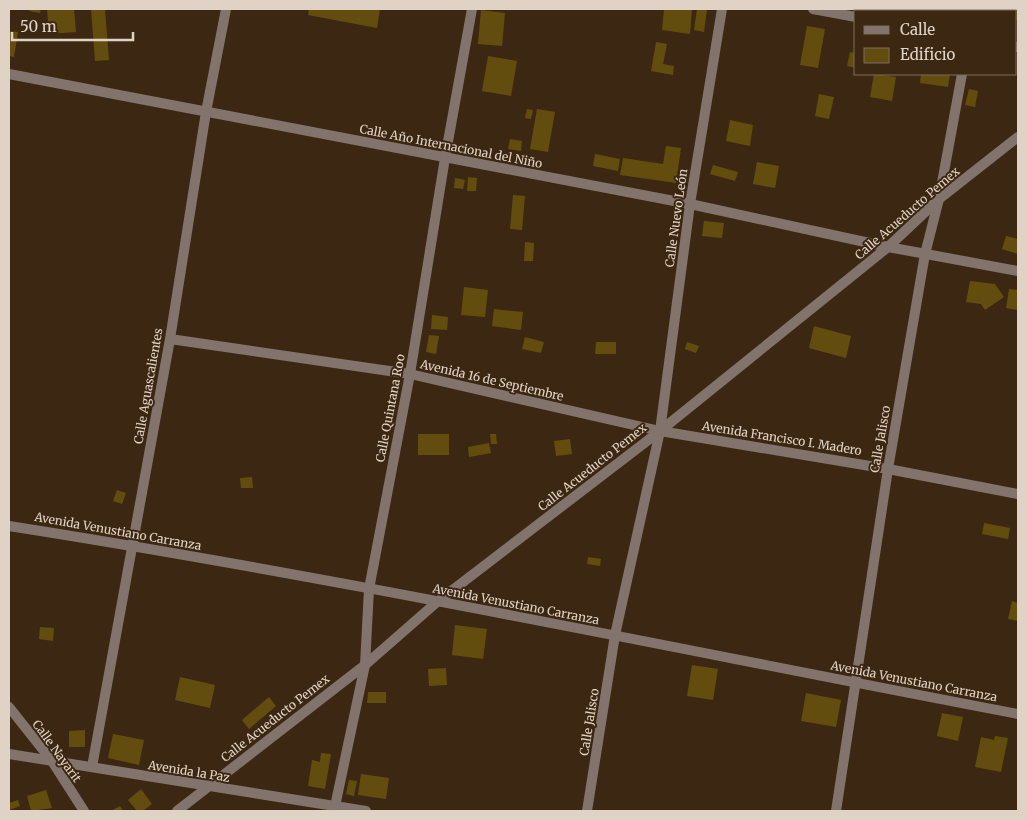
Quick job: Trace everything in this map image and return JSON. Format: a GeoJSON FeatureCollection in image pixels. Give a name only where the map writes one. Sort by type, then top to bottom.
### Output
{"type":"FeatureCollection","features":[{"type":"Feature","properties":{"kind":"street","name":"Calle Aguascalientes"},"geometry":{"type":"LineString","coordinates":[[92,767],[170,339],[206,112],[226,9]]}},
{"type":"Feature","properties":{"kind":"street","name":"Calle Quintana Roo"},"geometry":{"type":"LineString","coordinates":[[334,808],[364,665],[369,589],[410,374],[445,158],[472,9]]}},
{"type":"Feature","properties":{"kind":"street","name":"Calle Nuevo León"},"geometry":{"type":"LineString","coordinates":[[660,431],[690,204],[722,9]]}},
{"type":"Feature","properties":{"kind":"street"},"geometry":{"type":"LineString","coordinates":[[813,9],[854,17]]}},
{"type":"Feature","properties":{"kind":"street","name":"Calle Año Internacional del Niño"},"geometry":{"type":"LineString","coordinates":[[9,74],[690,204],[888,247],[1018,271]]}},
{"type":"Feature","properties":{"kind":"street","name":"Calle Jalisco"},"geometry":{"type":"LineString","coordinates":[[836,811],[857,683],[888,469],[926,254],[939,199],[962,75]]}},
{"type":"Feature","properties":{"kind":"street","name":"Calle Acueducto Pemex"},"geometry":{"type":"LineString","coordinates":[[177,811],[364,665],[437,602],[660,431],[888,247],[939,199],[1018,137]]}},
{"type":"Feature","properties":{"kind":"street","name":"Avenida 16 de Septiembre"},"geometry":{"type":"LineString","coordinates":[[170,339],[410,374],[660,431]]}},
{"type":"Feature","properties":{"kind":"street","name":"Calle Jalisco"},"geometry":{"type":"LineString","coordinates":[[587,811],[616,635],[660,431]]}},
{"type":"Feature","properties":{"kind":"street","name":"Avenida Francisco I. Madero"},"geometry":{"type":"LineString","coordinates":[[660,431],[888,469],[1018,494]]}},
{"type":"Feature","properties":{"kind":"street","name":"Avenida Venustiano Carranza"},"geometry":{"type":"LineString","coordinates":[[9,526],[133,546],[616,635],[1018,714]]}},
{"type":"Feature","properties":{"kind":"street","name":"Calle Nayarit"},"geometry":{"type":"LineString","coordinates":[[9,707],[52,761],[84,811]]}},
{"type":"Feature","properties":{"kind":"street","name":"Avenida la Paz"},"geometry":{"type":"LineString","coordinates":[[9,754],[334,808],[366,811]]}},
{"type":"Feature","properties":{"kind":"building"},"geometry":{"type":"Polygon","coordinates":[[[30,9],[41,9],[40,13],[29,11],[30,9]]]}},
{"type":"Feature","properties":{"kind":"building"},"geometry":{"type":"Polygon","coordinates":[[[47,9],[74,9],[76,32],[49,34],[47,9]]]}},
{"type":"Feature","properties":{"kind":"building"},"geometry":{"type":"Polygon","coordinates":[[[91,9],[105,9],[109,60],[95,61],[91,9]]]}},
{"type":"Feature","properties":{"kind":"building"},"geometry":{"type":"Polygon","coordinates":[[[309,9],[380,9],[377,28],[308,15],[309,9]]]}},
{"type":"Feature","properties":{"kind":"building"},"geometry":{"type":"Polygon","coordinates":[[[664,9],[692,9],[690,34],[662,30],[664,9]]]}},
{"type":"Feature","properties":{"kind":"building"},"geometry":{"type":"Polygon","coordinates":[[[697,9],[707,9],[704,32],[694,30],[697,9]]]}},
{"type":"Feature","properties":{"kind":"building"},"geometry":{"type":"Polygon","coordinates":[[[1018,9],[1018,20],[1017,10],[982,10],[1018,9]]]}},
{"type":"Feature","properties":{"kind":"building"},"geometry":{"type":"Polygon","coordinates":[[[481,10],[505,13],[502,46],[478,44],[481,10]]]}},
{"type":"Feature","properties":{"kind":"building"},"geometry":{"type":"Polygon","coordinates":[[[807,26],[825,29],[818,68],[800,65],[807,26]]]}},
{"type":"Feature","properties":{"kind":"building"},"geometry":{"type":"Polygon","coordinates":[[[9,31],[18,32],[14,57],[9,56],[9,31]]]}},
{"type":"Feature","properties":{"kind":"building"},"geometry":{"type":"Polygon","coordinates":[[[656,42],[667,44],[663,64],[674,66],[673,75],[651,71],[656,42]]]}},
{"type":"Feature","properties":{"kind":"building"},"geometry":{"type":"Polygon","coordinates":[[[850,52],[854,53],[854,68],[847,66],[850,52]]]}},
{"type":"Feature","properties":{"kind":"building"},"geometry":{"type":"Polygon","coordinates":[[[488,56],[517,61],[511,96],[482,91],[488,56]]]}},
{"type":"Feature","properties":{"kind":"building"},"geometry":{"type":"Polygon","coordinates":[[[874,75],[896,77],[892,101],[870,97],[874,75]]]}},
{"type":"Feature","properties":{"kind":"building"},"geometry":{"type":"Polygon","coordinates":[[[921,75],[950,75],[948,87],[920,83],[921,75]]]}},
{"type":"Feature","properties":{"kind":"building"},"geometry":{"type":"Polygon","coordinates":[[[969,89],[978,91],[975,107],[965,105],[969,89]]]}},
{"type":"Feature","properties":{"kind":"building"},"geometry":{"type":"Polygon","coordinates":[[[819,94],[834,97],[829,119],[815,116],[819,94]]]}},
{"type":"Feature","properties":{"kind":"building"},"geometry":{"type":"Polygon","coordinates":[[[527,109],[533,110],[531,119],[525,118],[527,109]]]}},
{"type":"Feature","properties":{"kind":"building"},"geometry":{"type":"Polygon","coordinates":[[[537,109],[555,112],[548,152],[530,149],[537,109]]]}},
{"type":"Feature","properties":{"kind":"building"},"geometry":{"type":"Polygon","coordinates":[[[730,120],[753,125],[750,146],[726,141],[730,120]]]}},
{"type":"Feature","properties":{"kind":"building"},"geometry":{"type":"Polygon","coordinates":[[[510,139],[522,141],[521,151],[508,149],[510,139]]]}},
{"type":"Feature","properties":{"kind":"building"},"geometry":{"type":"Polygon","coordinates":[[[666,146],[681,148],[676,183],[620,175],[623,158],[663,164],[666,146]]]}},
{"type":"Feature","properties":{"kind":"building"},"geometry":{"type":"Polygon","coordinates":[[[595,154],[620,159],[618,171],[593,166],[595,154]]]}},
{"type":"Feature","properties":{"kind":"building"},"geometry":{"type":"Polygon","coordinates":[[[757,162],[779,166],[775,188],[753,184],[757,162]]]}},
{"type":"Feature","properties":{"kind":"building"},"geometry":{"type":"Polygon","coordinates":[[[713,165],[738,172],[735,181],[710,174],[713,165]]]}},
{"type":"Feature","properties":{"kind":"building"},"geometry":{"type":"Polygon","coordinates":[[[468,177],[477,178],[476,191],[467,191],[468,177]]]}},
{"type":"Feature","properties":{"kind":"building"},"geometry":{"type":"Polygon","coordinates":[[[455,178],[465,180],[463,189],[454,188],[455,178]]]}},
{"type":"Feature","properties":{"kind":"building"},"geometry":{"type":"Polygon","coordinates":[[[513,195],[525,196],[522,230],[510,229],[513,195]]]}},
{"type":"Feature","properties":{"kind":"building"},"geometry":{"type":"Polygon","coordinates":[[[704,221],[724,223],[722,238],[702,236],[704,221]]]}},
{"type":"Feature","properties":{"kind":"building"},"geometry":{"type":"Polygon","coordinates":[[[1006,236],[1018,239],[1018,254],[1002,249],[1006,236]]]}},
{"type":"Feature","properties":{"kind":"building"},"geometry":{"type":"Polygon","coordinates":[[[525,242],[534,243],[533,261],[524,261],[525,242]]]}},
{"type":"Feature","properties":{"kind":"building"},"geometry":{"type":"Polygon","coordinates":[[[970,281],[995,284],[1004,297],[985,310],[981,304],[966,302],[970,281]]]}},
{"type":"Feature","properties":{"kind":"building"},"geometry":{"type":"Polygon","coordinates":[[[464,287],[488,290],[485,317],[461,315],[464,287]]]}},
{"type":"Feature","properties":{"kind":"building"},"geometry":{"type":"Polygon","coordinates":[[[1009,289],[1018,290],[1018,310],[1006,308],[1009,289]]]}},
{"type":"Feature","properties":{"kind":"building"},"geometry":{"type":"Polygon","coordinates":[[[494,309],[523,312],[521,330],[492,326],[494,309]]]}},
{"type":"Feature","properties":{"kind":"building"},"geometry":{"type":"Polygon","coordinates":[[[432,315],[448,317],[447,330],[431,329],[432,315]]]}},
{"type":"Feature","properties":{"kind":"building"},"geometry":{"type":"Polygon","coordinates":[[[814,326],[851,336],[846,358],[809,348],[814,326]]]}},
{"type":"Feature","properties":{"kind":"building"},"geometry":{"type":"Polygon","coordinates":[[[429,335],[439,336],[436,354],[426,352],[429,335]]]}},
{"type":"Feature","properties":{"kind":"building"},"geometry":{"type":"Polygon","coordinates":[[[525,337],[544,342],[541,353],[522,349],[525,337]]]}},
{"type":"Feature","properties":{"kind":"building"},"geometry":{"type":"Polygon","coordinates":[[[596,342],[616,342],[616,354],[595,354],[596,342]]]}},
{"type":"Feature","properties":{"kind":"building"},"geometry":{"type":"Polygon","coordinates":[[[687,342],[699,346],[696,353],[685,349],[687,342]]]}},
{"type":"Feature","properties":{"kind":"building"},"geometry":{"type":"Polygon","coordinates":[[[418,434],[449,434],[449,455],[418,455],[418,434]]]}},
{"type":"Feature","properties":{"kind":"building"},"geometry":{"type":"Polygon","coordinates":[[[490,434],[496,434],[497,444],[491,444],[490,434]]]}},
{"type":"Feature","properties":{"kind":"building"},"geometry":{"type":"Polygon","coordinates":[[[570,439],[572,454],[556,456],[554,441],[570,439]]]}},
{"type":"Feature","properties":{"kind":"building"},"geometry":{"type":"Polygon","coordinates":[[[489,443],[491,453],[469,457],[468,447],[489,443]]]}},
{"type":"Feature","properties":{"kind":"building"},"geometry":{"type":"Polygon","coordinates":[[[252,477],[253,488],[241,488],[240,478],[252,477]]]}},
{"type":"Feature","properties":{"kind":"building"},"geometry":{"type":"Polygon","coordinates":[[[117,490],[126,493],[122,504],[113,501],[117,490]]]}},
{"type":"Feature","properties":{"kind":"building"},"geometry":{"type":"Polygon","coordinates":[[[984,523],[1010,528],[1008,539],[982,534],[984,523]]]}},
{"type":"Feature","properties":{"kind":"building"},"geometry":{"type":"Polygon","coordinates":[[[588,557],[601,559],[600,566],[587,564],[588,557]]]}},
{"type":"Feature","properties":{"kind":"building"},"geometry":{"type":"Polygon","coordinates":[[[1012,601],[1018,603],[1018,621],[1008,619],[1012,601]]]}},
{"type":"Feature","properties":{"kind":"building"},"geometry":{"type":"Polygon","coordinates":[[[455,625],[487,629],[483,659],[452,655],[455,625]]]}},
{"type":"Feature","properties":{"kind":"building"},"geometry":{"type":"Polygon","coordinates":[[[40,627],[54,628],[53,641],[39,639],[40,627]]]}},
{"type":"Feature","properties":{"kind":"building"},"geometry":{"type":"Polygon","coordinates":[[[692,665],[718,669],[713,700],[687,696],[692,665]]]}},
{"type":"Feature","properties":{"kind":"building"},"geometry":{"type":"Polygon","coordinates":[[[446,668],[447,685],[429,686],[428,669],[446,668]]]}},
{"type":"Feature","properties":{"kind":"building"},"geometry":{"type":"Polygon","coordinates":[[[180,677],[215,685],[210,708],[175,700],[180,677]]]}},
{"type":"Feature","properties":{"kind":"building"},"geometry":{"type":"Polygon","coordinates":[[[368,692],[386,692],[386,703],[367,703],[368,692]]]}},
{"type":"Feature","properties":{"kind":"building"},"geometry":{"type":"Polygon","coordinates":[[[806,693],[841,700],[836,727],[801,721],[806,693]]]}},
{"type":"Feature","properties":{"kind":"building"},"geometry":{"type":"Polygon","coordinates":[[[269,697],[276,706],[249,729],[242,720],[269,697]]]}},
{"type":"Feature","properties":{"kind":"building"},"geometry":{"type":"Polygon","coordinates":[[[942,713],[963,717],[958,741],[937,736],[942,713]]]}},
{"type":"Feature","properties":{"kind":"building"},"geometry":{"type":"Polygon","coordinates":[[[85,730],[85,747],[69,747],[69,731],[85,730]]]}},
{"type":"Feature","properties":{"kind":"building"},"geometry":{"type":"Polygon","coordinates":[[[113,734],[144,740],[139,765],[108,758],[113,734]]]}},
{"type":"Feature","properties":{"kind":"building"},"geometry":{"type":"Polygon","coordinates":[[[995,736],[1008,738],[1001,772],[975,767],[981,737],[994,740],[995,736]]]}},
{"type":"Feature","properties":{"kind":"building"},"geometry":{"type":"Polygon","coordinates":[[[321,753],[331,754],[325,789],[308,786],[312,760],[320,762],[321,753]]]}},
{"type":"Feature","properties":{"kind":"building"},"geometry":{"type":"Polygon","coordinates":[[[361,774],[389,778],[386,799],[358,795],[361,774]]]}},
{"type":"Feature","properties":{"kind":"building"},"geometry":{"type":"Polygon","coordinates":[[[349,780],[357,781],[354,796],[346,794],[349,780]]]}},
{"type":"Feature","properties":{"kind":"building"},"geometry":{"type":"Polygon","coordinates":[[[141,789],[152,804],[143,811],[137,811],[128,800],[141,789]]]}},
{"type":"Feature","properties":{"kind":"building"},"geometry":{"type":"Polygon","coordinates":[[[46,790],[52,808],[31,811],[27,796],[46,790]]]}},
{"type":"Feature","properties":{"kind":"building"},"geometry":{"type":"Polygon","coordinates":[[[18,800],[20,806],[9,810],[9,803],[18,800]]]}},
{"type":"Feature","properties":{"kind":"building"},"geometry":{"type":"Polygon","coordinates":[[[120,806],[123,811],[111,811],[120,806]]]}}]}
